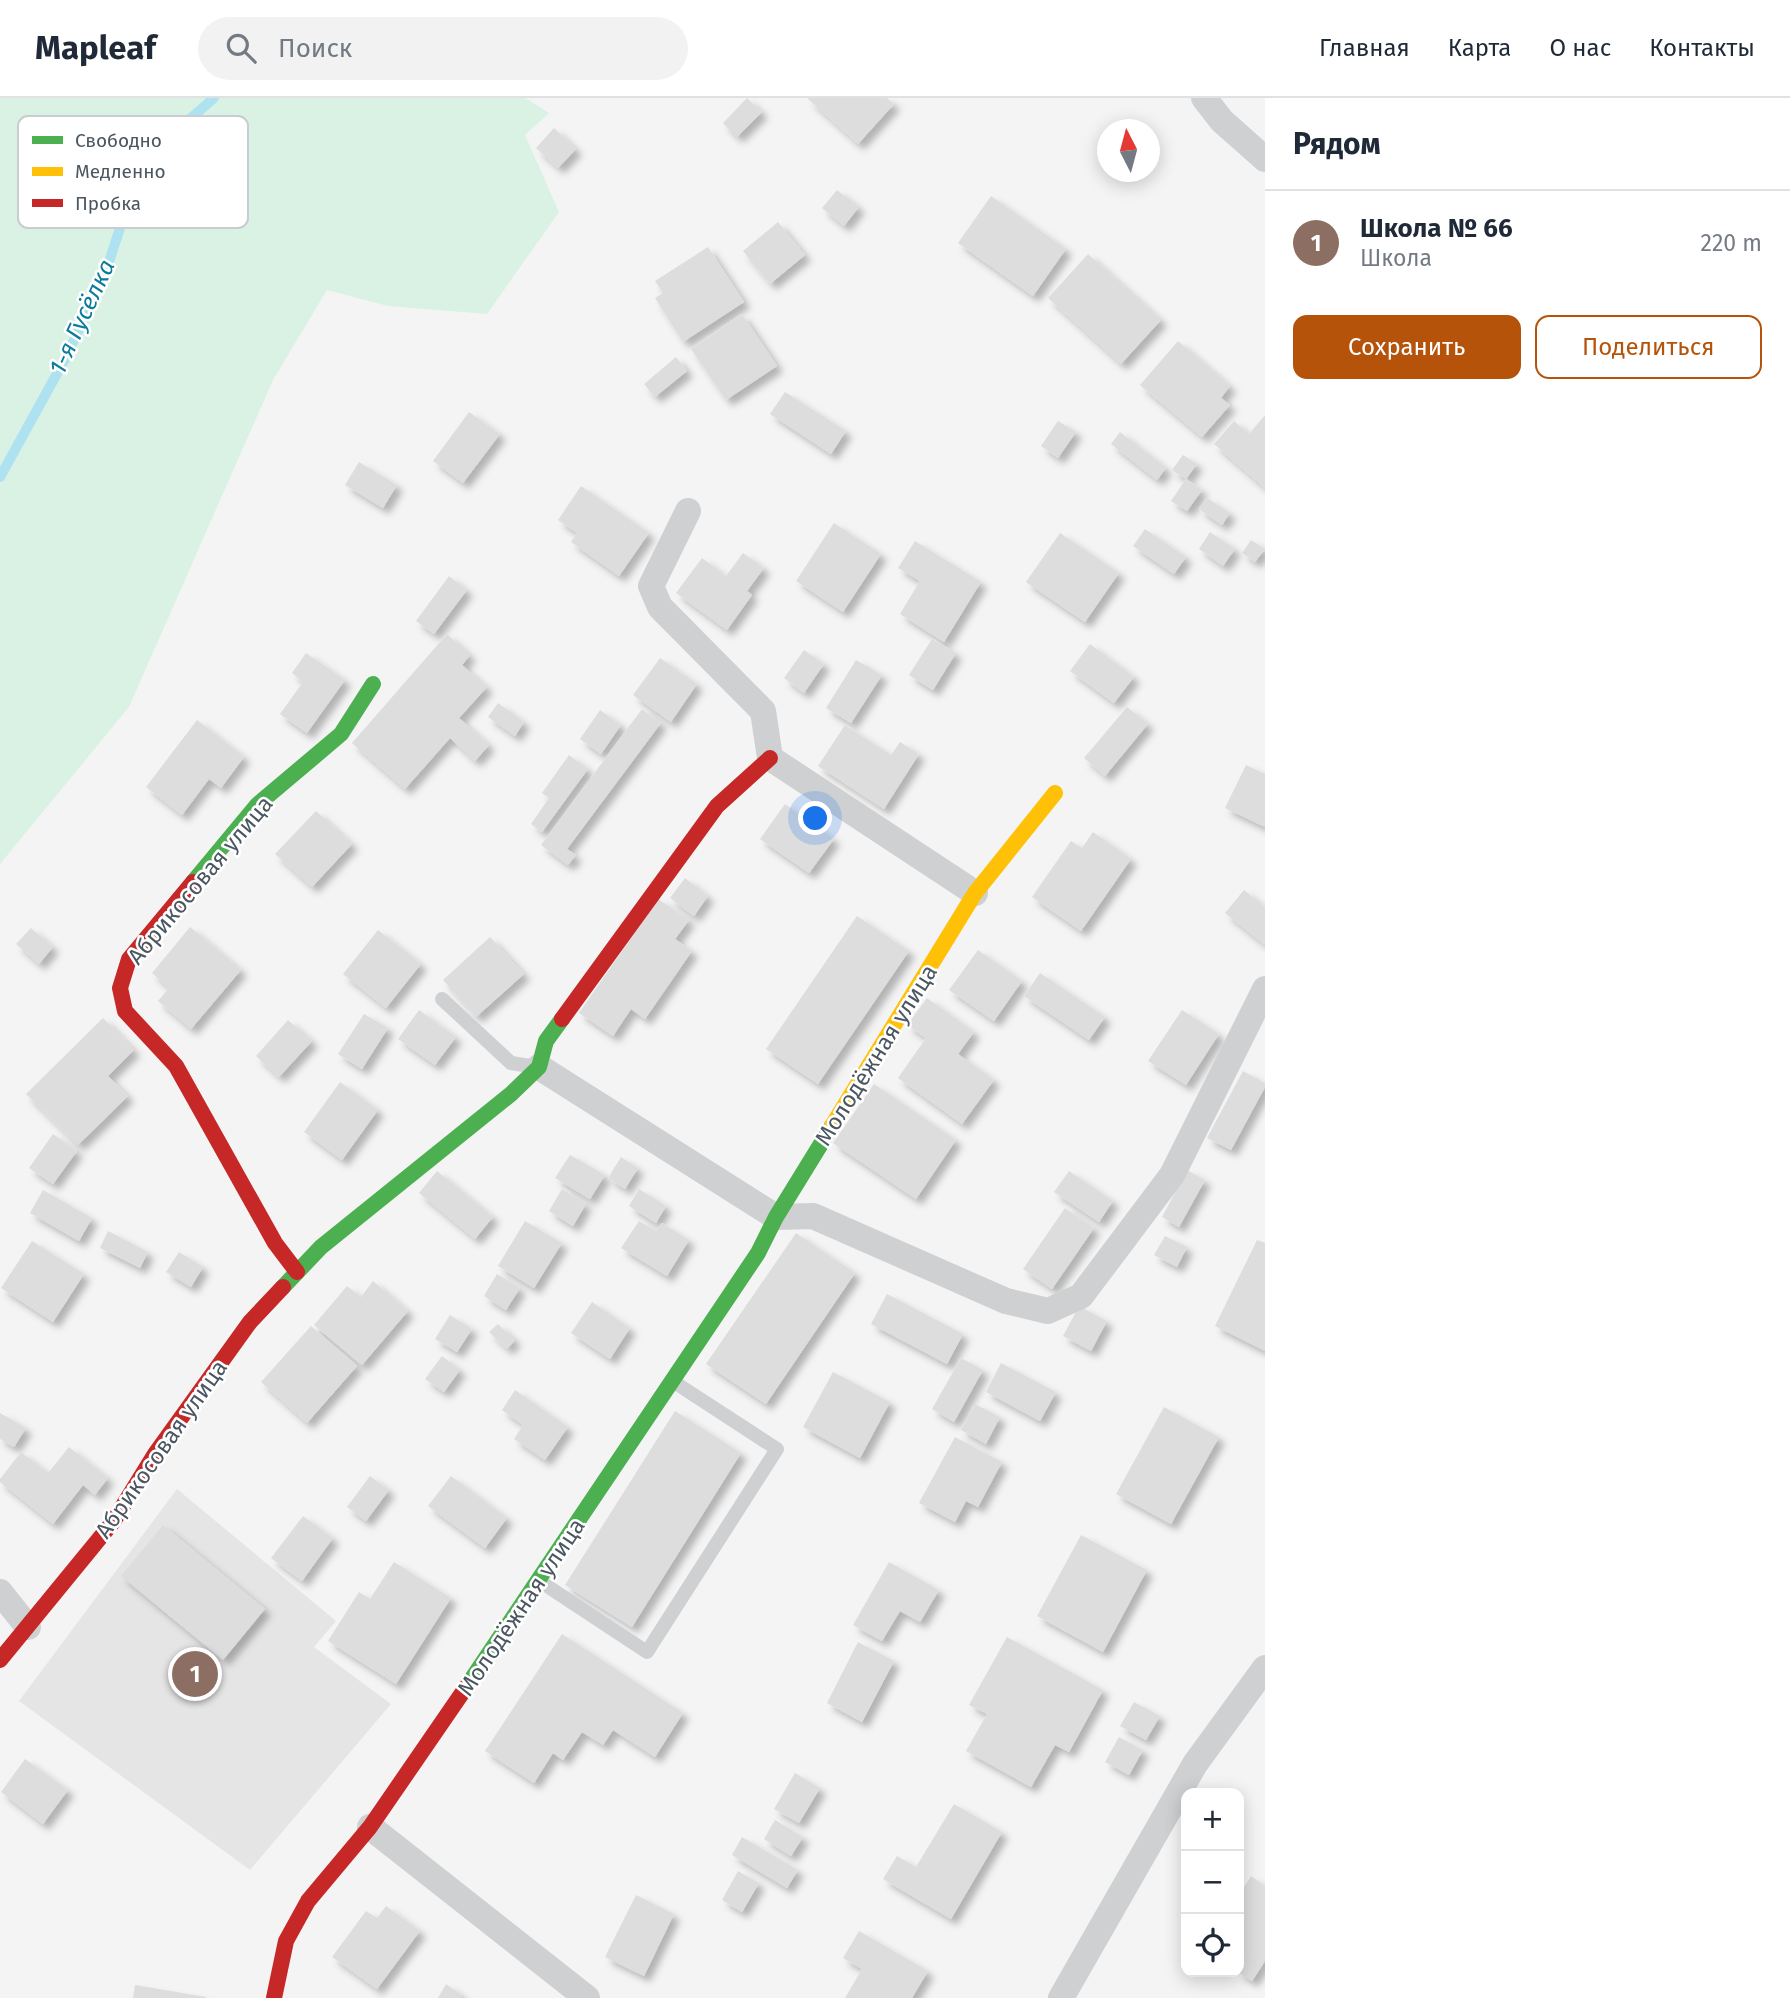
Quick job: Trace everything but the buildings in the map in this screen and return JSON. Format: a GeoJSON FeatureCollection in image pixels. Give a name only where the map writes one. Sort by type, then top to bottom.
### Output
{"type":"FeatureCollection","features":[{"type":"Feature","properties":{"kind":"street"},"geometry":{"type":"LineString","coordinates":[[1204,98],[1222,121],[1265,159]]}},
{"type":"Feature","properties":{"kind":"street"},"geometry":{"type":"LineString","coordinates":[[688,511],[652,586],[660,607],[763,711],[770,758],[975,893]]}},
{"type":"Feature","properties":{"kind":"street","name":"Абрикосовая улица"},"geometry":{"type":"LineString","coordinates":[[297,1272],[275,1243],[176,1066],[125,1011],[120,988],[129,959],[138,948],[257,806],[341,733],[373,684]]}},
{"type":"Feature","properties":{"kind":"street","name":"Абрикосовая улица"},"geometry":{"type":"LineString","coordinates":[[0,1660],[113,1522],[155,1454],[250,1322],[321,1247],[511,1094],[539,1068],[546,1041],[717,806],[770,758]]}},
{"type":"Feature","properties":{"kind":"street","name":"Молодёжная улица"},"geometry":{"type":"LineString","coordinates":[[274,1998],[286,1941],[308,1901],[370,1827],[540,1581],[758,1253],[776,1217],[975,893],[1055,793]]}},
{"type":"Feature","properties":{"kind":"street"},"geometry":{"type":"LineString","coordinates":[[539,1068],[776,1217],[813,1216],[1006,1301],[1048,1311],[1081,1296],[1172,1175],[1265,989]]}},
{"type":"Feature","properties":{"kind":"street"},"geometry":{"type":"LineString","coordinates":[[0,1592],[28,1627]]}},
{"type":"Feature","properties":{"kind":"street"},"geometry":{"type":"LineString","coordinates":[[1061,1998],[1195,1764],[1265,1668]]}},
{"type":"Feature","properties":{"kind":"street"},"geometry":{"type":"LineString","coordinates":[[370,1827],[587,1998]]}},
{"type":"Feature","properties":{"kind":"lane"},"geometry":{"type":"LineString","coordinates":[[442,999],[510,1063],[539,1068]]}},
{"type":"Feature","properties":{"kind":"lane"},"geometry":{"type":"LineString","coordinates":[[540,1581],[647,1652],[777,1450],[672,1381]]}},
{"type":"Feature","properties":{"kind":"shaded area"},"geometry":{"type":"Polygon","coordinates":[[[177,1489],[336,1621],[314,1647],[391,1704],[250,1870],[19,1701],[177,1489]]]}},
{"type":"Feature","properties":{"kind":"green space"},"geometry":{"type":"Polygon","coordinates":[[[0,98],[525,98],[549,113],[525,135],[559,212],[487,314],[388,306],[327,290],[273,380],[129,707],[0,864],[0,98]]]}},
{"type":"Feature","properties":{"kind":"waterway","name":"1-я Гусёлка"},"geometry":{"type":"LineString","coordinates":[[193,116],[214,98]]}},
{"type":"Feature","properties":{"kind":"waterway","name":"1-я Гусёлка"},"geometry":{"type":"LineString","coordinates":[[0,477],[65,359],[104,277],[120,228]]}},
{"type":"Feature","properties":{"kind":"traffic: fast"},"geometry":{"type":"LineString","coordinates":[[193,882],[257,805],[341,734],[373,684]]}},
{"type":"Feature","properties":{"kind":"traffic: fast"},"geometry":{"type":"LineString","coordinates":[[283,1287],[321,1247],[511,1094],[539,1067],[546,1041],[562,1019]]}},
{"type":"Feature","properties":{"kind":"traffic: fast"},"geometry":{"type":"LineString","coordinates":[[467,1686],[758,1253],[776,1217],[832,1126]]}},
{"type":"Feature","properties":{"kind":"traffic: slow"},"geometry":{"type":"LineString","coordinates":[[832,1126],[975,893],[1055,793]]}},
{"type":"Feature","properties":{"kind":"traffic: jam"},"geometry":{"type":"LineString","coordinates":[[562,1019],[717,806],[770,758]]}},
{"type":"Feature","properties":{"kind":"traffic: jam"},"geometry":{"type":"LineString","coordinates":[[193,882],[129,959],[120,988],[125,1011],[176,1066],[275,1243],[297,1272]]}},
{"type":"Feature","properties":{"kind":"traffic: jam"},"geometry":{"type":"LineString","coordinates":[[0,1660],[113,1522],[155,1454],[250,1322],[283,1287]]}},
{"type":"Feature","properties":{"kind":"traffic: jam"},"geometry":{"type":"LineString","coordinates":[[274,1998],[286,1941],[308,1901],[370,1827],[467,1686]]}},
{"type":"Feature","properties":{"kind":"place","name":"Школа № 66"},"geometry":{"type":"Point","coordinates":[195,1674]}}]}
